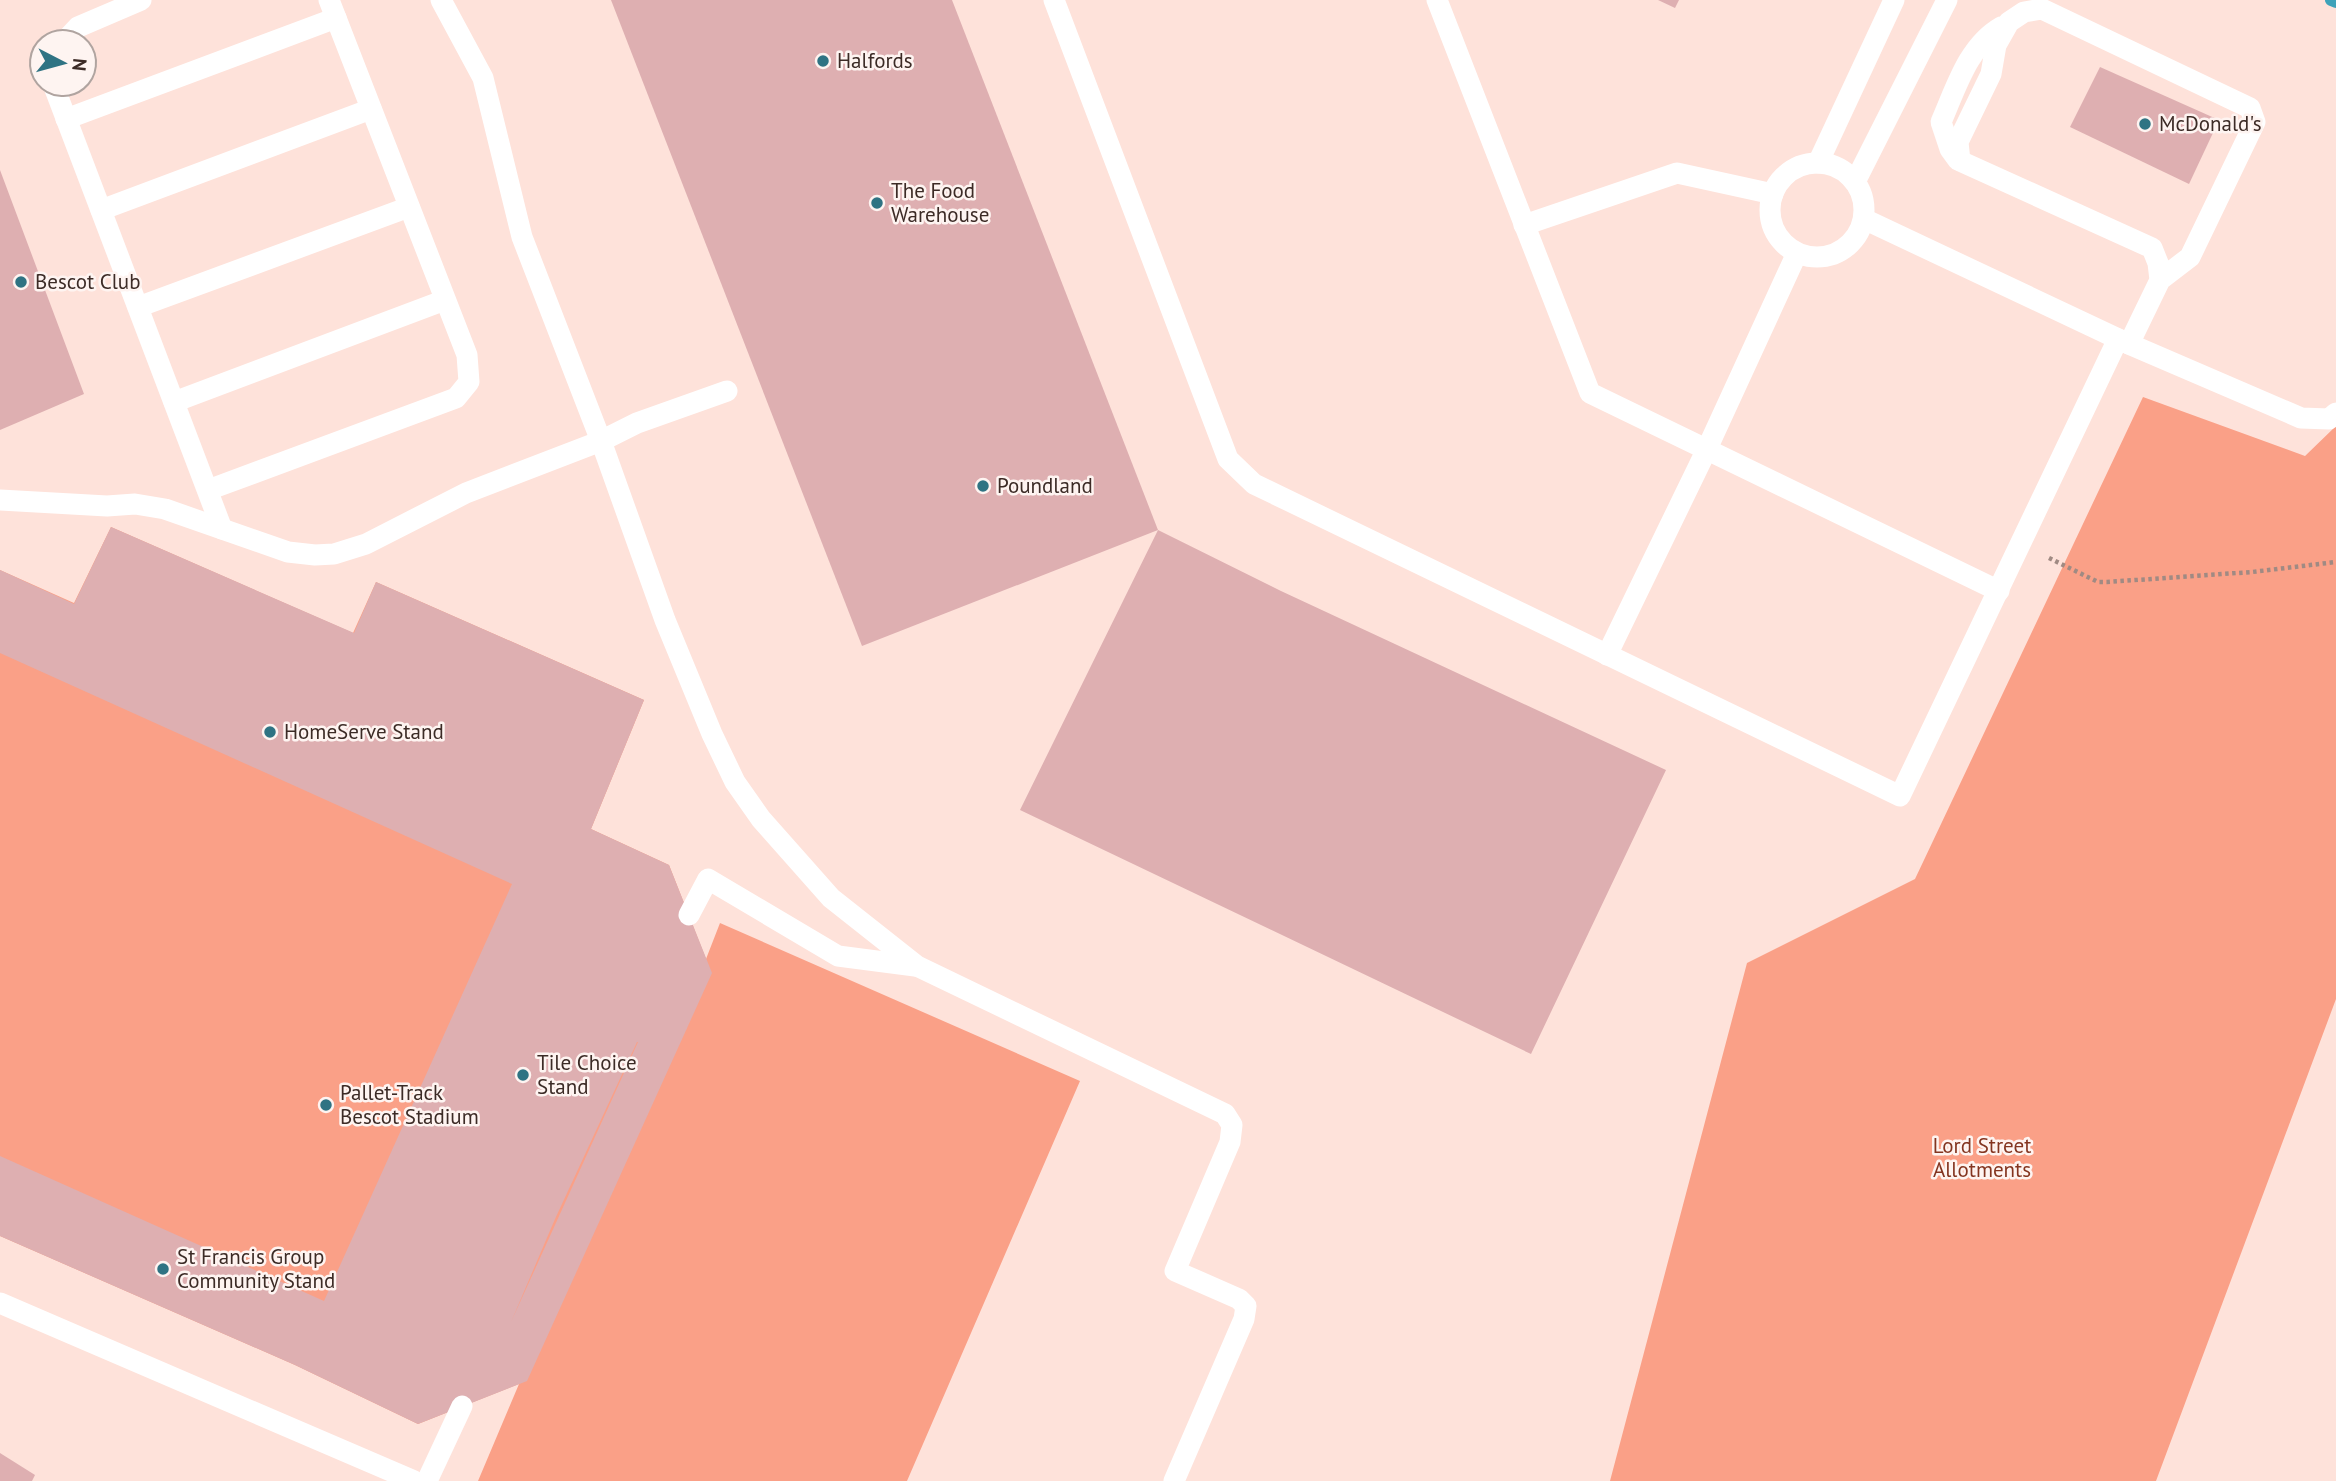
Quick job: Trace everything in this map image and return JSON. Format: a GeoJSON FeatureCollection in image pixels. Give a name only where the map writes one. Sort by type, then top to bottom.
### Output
{"type":"FeatureCollection","features":[{"type":"Feature","properties":{"kind":"lane"},"geometry":{"type":"LineString","coordinates":[[77,28],[141,0]]}},
{"type":"Feature","properties":{"kind":"lane"},"geometry":{"type":"LineString","coordinates":[[441,0],[483,78],[522,237],[601,441],[665,620],[735,782],[761,819],[831,898],[917,966],[1225,1114],[1232,1125],[1230,1142],[1175,1272],[1238,1299],[1245,1306],[1244,1319],[1174,1481]]}},
{"type":"Feature","properties":{"kind":"lane"},"geometry":{"type":"LineString","coordinates":[[1054,0],[1228,459],[1254,484],[1900,796],[2021,544],[2124,341],[2160,279],[2190,257],[2255,122],[2250,108],[2042,9],[2024,12],[2009,22],[1996,45],[1991,75],[1958,142],[1969,165],[2152,248],[2160,279]]}},
{"type":"Feature","properties":{"kind":"lane"},"geometry":{"type":"LineString","coordinates":[[1437,0],[1590,393],[1999,591]]}},
{"type":"Feature","properties":{"kind":"lane"},"geometry":{"type":"LineString","coordinates":[[1818,163],[1894,0]]}},
{"type":"Feature","properties":{"kind":"lane"},"geometry":{"type":"LineString","coordinates":[[1855,182],[1947,0]]}},
{"type":"Feature","properties":{"kind":"lane"},"geometry":{"type":"LineString","coordinates":[[66,119],[332,9],[467,355],[469,382],[456,398],[208,490]]}},
{"type":"Feature","properties":{"kind":"lane"},"geometry":{"type":"LineString","coordinates":[[58,98],[222,529]]}},
{"type":"Feature","properties":{"kind":"lane"},"geometry":{"type":"LineString","coordinates":[[101,210],[371,109]]}},
{"type":"Feature","properties":{"kind":"lane"},"geometry":{"type":"LineString","coordinates":[[1818,163],[1832,165],[1855,182],[1861,193],[1864,219],[1850,244],[1825,257],[1811,257],[1786,246],[1776,235],[1771,222],[1770,208],[1779,181],[1803,165],[1818,163]]}},
{"type":"Feature","properties":{"kind":"lane"},"geometry":{"type":"LineString","coordinates":[[1524,225],[1677,173],[1773,194]]}},
{"type":"Feature","properties":{"kind":"lane"},"geometry":{"type":"LineString","coordinates":[[138,307],[409,206]]}},
{"type":"Feature","properties":{"kind":"lane"},"geometry":{"type":"LineString","coordinates":[[1864,219],[2124,341],[2301,418],[2329,419],[2336,414]]}},
{"type":"Feature","properties":{"kind":"lane"},"geometry":{"type":"LineString","coordinates":[[1607,655],[1706,451],[1797,253]]}},
{"type":"Feature","properties":{"kind":"lane"},"geometry":{"type":"LineString","coordinates":[[174,402],[445,300]]}},
{"type":"Feature","properties":{"kind":"lane"},"geometry":{"type":"LineString","coordinates":[[0,500],[107,506],[135,504],[165,509],[288,552],[334,554],[366,544],[466,492],[601,441],[638,423],[727,391]]}},
{"type":"Feature","properties":{"kind":"lane"},"geometry":{"type":"LineString","coordinates":[[688,915],[708,878],[838,956],[917,966]]}},
{"type":"Feature","properties":{"kind":"lane"},"geometry":{"type":"LineString","coordinates":[[0,1303],[414,1481]]}},
{"type":"Feature","properties":{"kind":"lane"},"geometry":{"type":"LineString","coordinates":[[427,1481],[462,1406]]}},
{"type":"Feature","properties":{"kind":"path"},"geometry":{"type":"LineString","coordinates":[[2021,544],[2098,582],[2252,572],[2336,562]]}},
{"type":"Feature","properties":{"kind":"green space","name":"Lord Street Allotments"},"geometry":{"type":"Polygon","coordinates":[[[2143,397],[2305,456],[2336,426],[2336,999],[2156,1481],[1610,1481],[1747,963],[1915,879],[2143,397]]]}},
{"type":"Feature","properties":{"kind":"green space","name":"Pallet-Track Bescot Stadium"},"geometry":{"type":"Polygon","coordinates":[[[111,527],[353,633],[376,582],[644,700],[591,829],[669,865],[706,959],[720,923],[1080,1081],[907,1481],[478,1481],[519,1384],[418,1424],[295,1365],[0,1236],[0,570],[74,603],[111,527]]]}},
{"type":"Feature","properties":{"kind":"building"},"geometry":{"type":"Polygon","coordinates":[[[611,0],[952,0],[1158,530],[862,646],[611,0]]]}},
{"type":"Feature","properties":{"kind":"building"},"geometry":{"type":"Polygon","coordinates":[[[1658,0],[1679,0],[1675,8],[1658,0]]]}},
{"type":"Feature","properties":{"kind":"building","name":"McDonald's"},"geometry":{"type":"Polygon","coordinates":[[[2100,67],[2219,120],[2189,184],[2070,127],[2100,67]]]}},
{"type":"Feature","properties":{"kind":"building","name":"Bescot Club"},"geometry":{"type":"Polygon","coordinates":[[[0,170],[84,394],[0,430],[0,170]]]}},
{"type":"Feature","properties":{"kind":"building"},"geometry":{"type":"Polygon","coordinates":[[[111,527],[354,633],[376,582],[644,700],[591,829],[669,865],[712,973],[527,1381],[418,1424],[295,1365],[0,1236],[0,1156],[324,1301],[512,884],[0,653],[0,570],[74,604],[111,527]],[[638,1042],[555,1219],[511,1322],[638,1042]]]}},
{"type":"Feature","properties":{"kind":"building"},"geometry":{"type":"Polygon","coordinates":[[[1158,530],[1281,591],[1666,770],[1531,1054],[1020,810],[1158,530]]]}},
{"type":"Feature","properties":{"kind":"building"},"geometry":{"type":"Polygon","coordinates":[[[0,1453],[35,1475],[32,1481],[0,1481],[0,1453]]]}},
{"type":"Feature","properties":{"kind":"waterway"},"geometry":{"type":"LineString","coordinates":[[2331,0],[2336,2]]}},
{"type":"Feature","properties":{"kind":"place","name":"Halfords"},"geometry":{"type":"Point","coordinates":[823,61]}},
{"type":"Feature","properties":{"kind":"place","name":"McDonald's"},"geometry":{"type":"Point","coordinates":[2145,124]}},
{"type":"Feature","properties":{"kind":"place","name":"The Food Warehouse"},"geometry":{"type":"Point","coordinates":[877,203]}},
{"type":"Feature","properties":{"kind":"place","name":"Bescot Club"},"geometry":{"type":"Point","coordinates":[21,282]}},
{"type":"Feature","properties":{"kind":"place","name":"Poundland"},"geometry":{"type":"Point","coordinates":[983,486]}},
{"type":"Feature","properties":{"kind":"place","name":"HomeServe Stand"},"geometry":{"type":"Point","coordinates":[270,732]}},
{"type":"Feature","properties":{"kind":"place","name":"Tile Choice Stand"},"geometry":{"type":"Point","coordinates":[523,1075]}},
{"type":"Feature","properties":{"kind":"place","name":"Pallet-Track Bescot Stadium"},"geometry":{"type":"Point","coordinates":[326,1105]}},
{"type":"Feature","properties":{"kind":"place","name":"St Francis Group Community Stand"},"geometry":{"type":"Point","coordinates":[163,1269]}}]}
